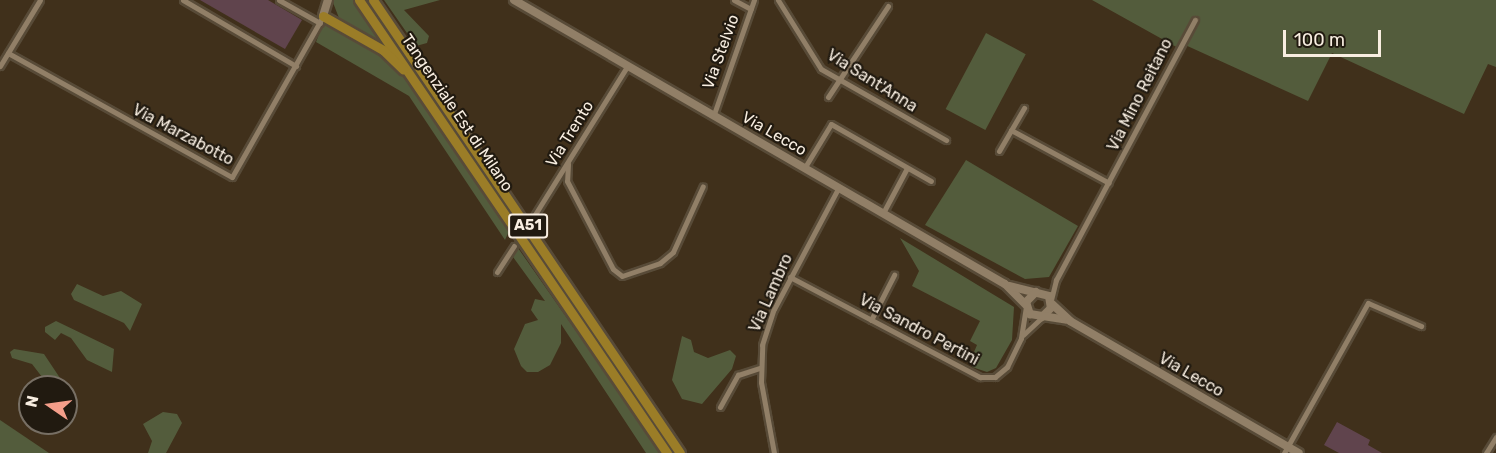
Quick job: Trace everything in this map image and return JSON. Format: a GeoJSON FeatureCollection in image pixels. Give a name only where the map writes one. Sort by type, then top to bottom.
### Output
{"type":"FeatureCollection","features":[{"type":"Feature","properties":{"kind":"highway","name":"Tangenziale Est di Milano"},"geometry":{"type":"LineString","coordinates":[[359,0],[447,125],[667,453]]}},
{"type":"Feature","properties":{"kind":"highway","name":"Tangenziale Est di Milano"},"geometry":{"type":"LineString","coordinates":[[373,0],[680,453]]}},
{"type":"Feature","properties":{"kind":"highway"},"geometry":{"type":"LineString","coordinates":[[321,20],[389,54],[447,125]]}},
{"type":"Feature","properties":{"kind":"street"},"geometry":{"type":"LineString","coordinates":[[0,66],[40,0]]}},
{"type":"Feature","properties":{"kind":"street"},"geometry":{"type":"LineString","coordinates":[[183,0],[296,66]]}},
{"type":"Feature","properties":{"kind":"street"},"geometry":{"type":"LineString","coordinates":[[279,0],[321,20],[328,0]]}},
{"type":"Feature","properties":{"kind":"street"},"geometry":{"type":"LineString","coordinates":[[514,0],[714,114]]}},
{"type":"Feature","properties":{"kind":"street"},"geometry":{"type":"LineString","coordinates":[[734,0],[751,9]]}},
{"type":"Feature","properties":{"kind":"street","name":"Via Stelvio"},"geometry":{"type":"LineString","coordinates":[[714,114],[754,0]]}},
{"type":"Feature","properties":{"kind":"street","name":"Via Sant'Anna"},"geometry":{"type":"LineString","coordinates":[[778,0],[815,63],[838,80],[945,140]]}},
{"type":"Feature","properties":{"kind":"street"},"geometry":{"type":"LineString","coordinates":[[828,98],[888,6]]}},
{"type":"Feature","properties":{"kind":"street","name":"Via Marzabotto"},"geometry":{"type":"LineString","coordinates":[[8,53],[229,177],[238,174],[321,20]]}},
{"type":"Feature","properties":{"kind":"street","name":"Via Mino Reitano"},"geometry":{"type":"LineString","coordinates":[[1051,302],[1056,280],[1195,20]]}},
{"type":"Feature","properties":{"kind":"street","name":"Via Trento"},"geometry":{"type":"LineString","coordinates":[[534,216],[628,65]]}},
{"type":"Feature","properties":{"kind":"street"},"geometry":{"type":"LineString","coordinates":[[999,151],[1024,108]]}},
{"type":"Feature","properties":{"kind":"street","name":"Via Lecco"},"geometry":{"type":"LineString","coordinates":[[714,114],[1005,284],[1026,306],[1030,315],[1070,321]]}},
{"type":"Feature","properties":{"kind":"street"},"geometry":{"type":"LineString","coordinates":[[805,167],[831,124],[931,181]]}},
{"type":"Feature","properties":{"kind":"street"},"geometry":{"type":"LineString","coordinates":[[1011,130],[1109,183]]}},
{"type":"Feature","properties":{"kind":"street"},"geometry":{"type":"LineString","coordinates":[[568,164],[567,181],[613,269],[622,276],[660,263],[673,252],[703,186]]}},
{"type":"Feature","properties":{"kind":"street"},"geometry":{"type":"LineString","coordinates":[[883,213],[907,168]]}},
{"type":"Feature","properties":{"kind":"street","name":"Via Lambro"},"geometry":{"type":"LineString","coordinates":[[774,453],[760,368],[769,321],[839,187]]}},
{"type":"Feature","properties":{"kind":"street"},"geometry":{"type":"LineString","coordinates":[[496,272],[514,246]]}},
{"type":"Feature","properties":{"kind":"street"},"geometry":{"type":"LineString","coordinates":[[871,320],[894,275]]}},
{"type":"Feature","properties":{"kind":"street","name":"Via Sandro Pertini"},"geometry":{"type":"LineString","coordinates":[[790,277],[974,375],[995,377],[1007,367],[1020,338]]}},
{"type":"Feature","properties":{"kind":"street","name":"Via Mino Reitano"},"geometry":{"type":"LineString","coordinates":[[1039,292],[1056,280]]}},
{"type":"Feature","properties":{"kind":"street","name":"Via Lecco"},"geometry":{"type":"LineString","coordinates":[[1005,284],[1039,292],[1070,321],[1286,450],[1299,453]]}},
{"type":"Feature","properties":{"kind":"street"},"geometry":{"type":"LineString","coordinates":[[1020,338],[1026,306],[1039,292]]}},
{"type":"Feature","properties":{"kind":"street"},"geometry":{"type":"LineString","coordinates":[[1020,338],[1042,317],[1051,302]]}},
{"type":"Feature","properties":{"kind":"street"},"geometry":{"type":"LineString","coordinates":[[1286,450],[1368,303],[1421,326]]}},
{"type":"Feature","properties":{"kind":"street"},"geometry":{"type":"LineString","coordinates":[[720,407],[738,375],[760,368]]}},
{"type":"Feature","properties":{"kind":"street"},"geometry":{"type":"LineString","coordinates":[[1486,453],[1496,437]]}},
{"type":"Feature","properties":{"kind":"green space"},"geometry":{"type":"Polygon","coordinates":[[[332,0],[357,0],[392,49],[339,18],[332,0]]]}},
{"type":"Feature","properties":{"kind":"green space"},"geometry":{"type":"Polygon","coordinates":[[[384,0],[440,0],[404,10],[429,36],[427,43],[416,46],[384,0]]]}},
{"type":"Feature","properties":{"kind":"green space"},"geometry":{"type":"Polygon","coordinates":[[[1092,0],[1496,0],[1496,67],[1488,64],[1464,114],[1332,53],[1308,101],[1183,44],[1180,49],[1092,0]]]}},
{"type":"Feature","properties":{"kind":"green space"},"geometry":{"type":"Polygon","coordinates":[[[330,23],[382,52],[400,69],[509,231],[505,240],[409,96],[316,42],[322,26],[330,23]]]}},
{"type":"Feature","properties":{"kind":"green space"},"geometry":{"type":"Polygon","coordinates":[[[986,33],[1026,54],[985,130],[946,109],[986,33]]]}},
{"type":"Feature","properties":{"kind":"green space"},"geometry":{"type":"Polygon","coordinates":[[[966,160],[1078,226],[1049,277],[1025,279],[925,225],[966,160]]]}},
{"type":"Feature","properties":{"kind":"green space"},"geometry":{"type":"Polygon","coordinates":[[[900,238],[1014,307],[1012,340],[996,368],[987,372],[972,367],[979,355],[974,352],[977,345],[970,341],[980,321],[912,286],[919,271],[900,238]]]}},
{"type":"Feature","properties":{"kind":"green space"},"geometry":{"type":"Polygon","coordinates":[[[518,248],[660,453],[646,453],[561,324],[561,343],[550,365],[538,372],[527,372],[521,366],[514,349],[525,324],[538,320],[531,310],[535,299],[545,301],[513,257],[518,248]]]}},
{"type":"Feature","properties":{"kind":"green space"},"geometry":{"type":"Polygon","coordinates":[[[77,284],[103,296],[121,291],[142,304],[130,331],[124,323],[74,300],[71,294],[77,284]]]}},
{"type":"Feature","properties":{"kind":"green space"},"geometry":{"type":"Polygon","coordinates":[[[56,321],[114,349],[112,372],[87,360],[71,338],[61,333],[55,340],[45,332],[45,327],[56,321]]]}},
{"type":"Feature","properties":{"kind":"green space"},"geometry":{"type":"Polygon","coordinates":[[[682,336],[691,340],[694,352],[708,358],[730,350],[736,356],[732,369],[702,404],[682,399],[672,380],[682,336]]]}},
{"type":"Feature","properties":{"kind":"green space"},"geometry":{"type":"Polygon","coordinates":[[[14,349],[44,354],[58,375],[40,375],[32,364],[12,358],[10,352],[14,349]]]}},
{"type":"Feature","properties":{"kind":"green space"},"geometry":{"type":"Polygon","coordinates":[[[163,412],[177,414],[182,423],[166,453],[148,453],[152,441],[143,424],[163,412]]]}},
{"type":"Feature","properties":{"kind":"green space"},"geometry":{"type":"Polygon","coordinates":[[[0,420],[18,432],[18,435],[22,435],[49,453],[0,453],[0,420]]]}},
{"type":"Feature","properties":{"kind":"building"},"geometry":{"type":"Polygon","coordinates":[[[200,0],[268,0],[302,20],[285,49],[200,0]]]}},
{"type":"Feature","properties":{"kind":"building"},"geometry":{"type":"Polygon","coordinates":[[[1337,422],[1370,440],[1368,445],[1382,453],[1339,453],[1324,445],[1337,422]]]}},
{"type":"Feature","properties":{"kind":"tunnel"},"geometry":{"type":"LineString","coordinates":[[514,246],[534,216]]}}]}
